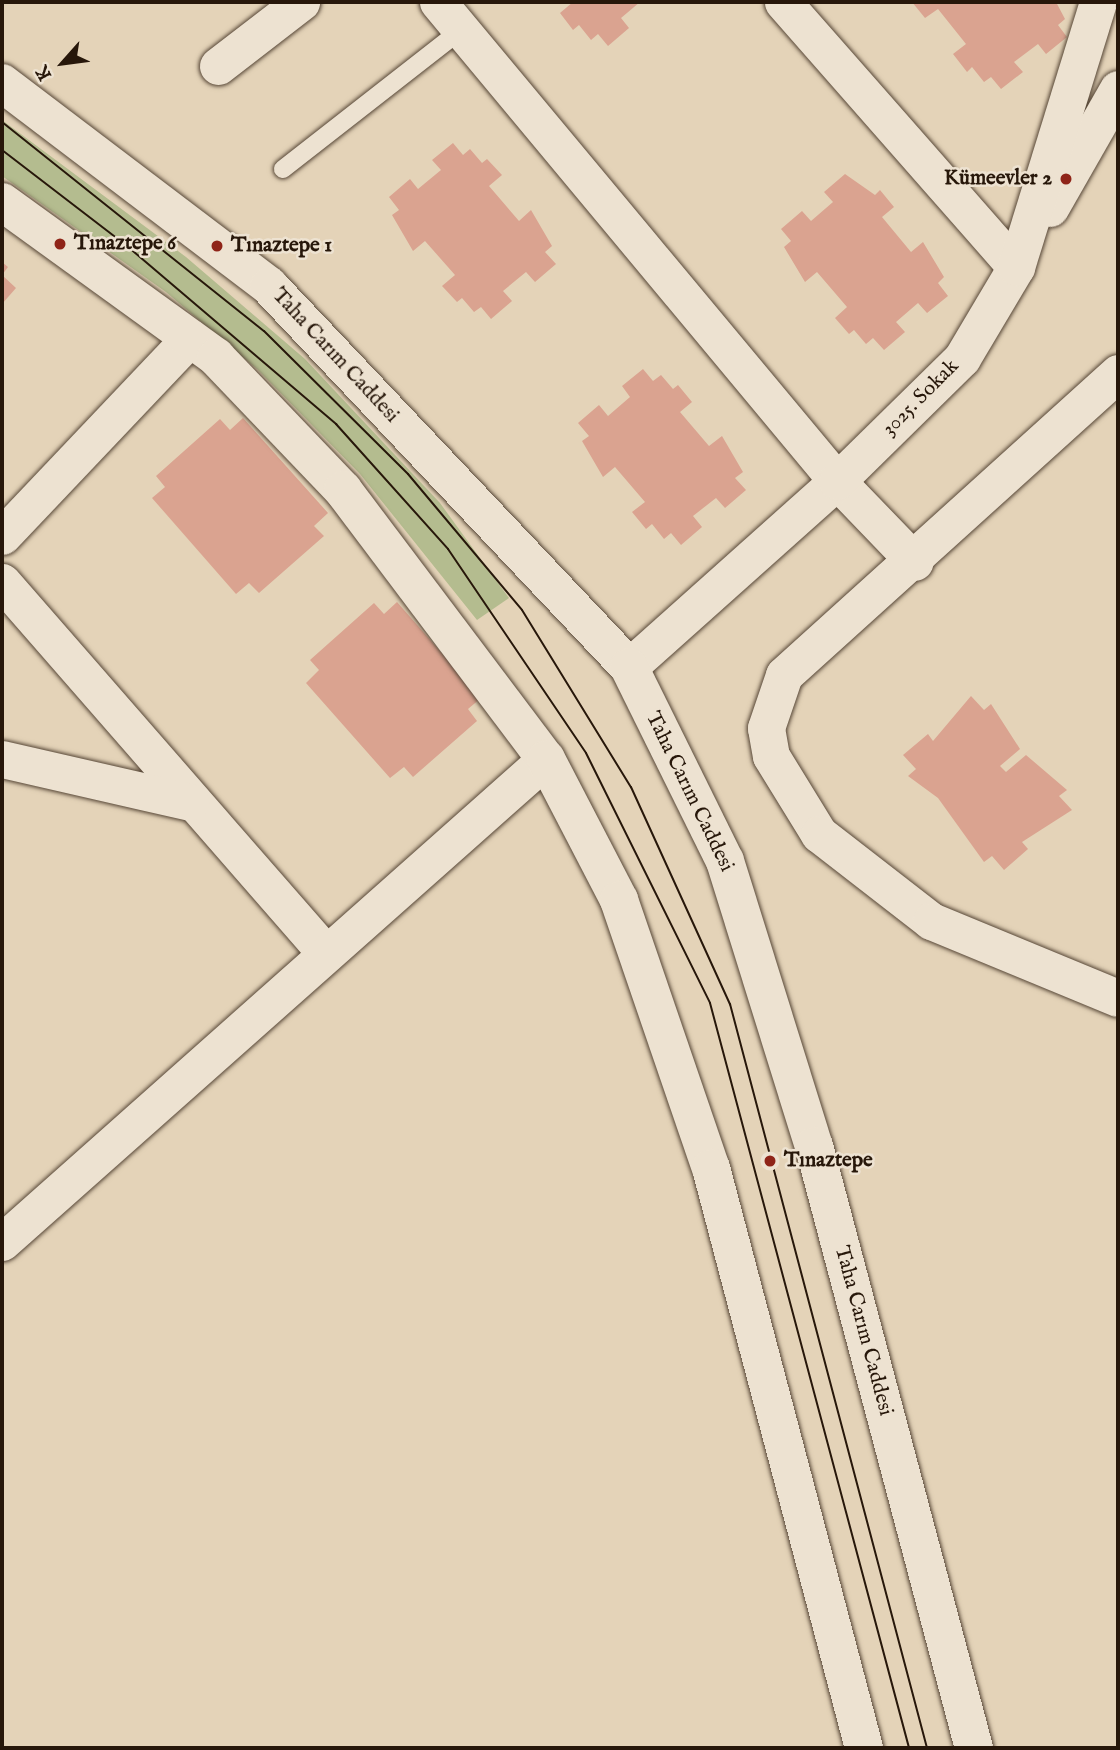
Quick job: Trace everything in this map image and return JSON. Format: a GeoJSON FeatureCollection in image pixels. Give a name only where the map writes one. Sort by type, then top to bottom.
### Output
{"type":"FeatureCollection","features":[{"type":"Feature","properties":{"kind":"main road","name":"Taha Carım Caddesi"},"geometry":{"type":"LineString","coordinates":[[2,83],[269,285],[629,667],[725,861],[814,1146],[974,1748]]}},
{"type":"Feature","properties":{"kind":"main road"},"geometry":{"type":"LineString","coordinates":[[2,202],[216,358],[343,490],[546,759],[619,900],[711,1168],[864,1748]]}},
{"type":"Feature","properties":{"kind":"street"},"geometry":{"type":"LineString","coordinates":[[218,66],[301,2]]}},
{"type":"Feature","properties":{"kind":"street"},"geometry":{"type":"LineString","coordinates":[[438,2],[837,481],[915,562]]}},
{"type":"Feature","properties":{"kind":"street"},"geometry":{"type":"LineString","coordinates":[[783,2],[1016,267],[1112,112]]}},
{"type":"Feature","properties":{"kind":"street","name":"3025. Sokak"},"geometry":{"type":"LineString","coordinates":[[629,667],[837,481],[962,358],[1016,267],[1098,2]]}},
{"type":"Feature","properties":{"kind":"street"},"geometry":{"type":"LineString","coordinates":[[2,536],[190,338]]}},
{"type":"Feature","properties":{"kind":"street"},"geometry":{"type":"LineString","coordinates":[[1118,373],[915,562],[784,675],[771,700],[771,756],[819,834],[931,921],[1118,998]]}},
{"type":"Feature","properties":{"kind":"street"},"geometry":{"type":"LineString","coordinates":[[2,582],[190,803],[326,954]]}},
{"type":"Feature","properties":{"kind":"street"},"geometry":{"type":"LineString","coordinates":[[2,759],[190,803]]}},
{"type":"Feature","properties":{"kind":"street"},"geometry":{"type":"LineString","coordinates":[[2,1241],[546,759]]}},
{"type":"Feature","properties":{"kind":"lane"},"geometry":{"type":"LineString","coordinates":[[283,169],[461,30]]}},
{"type":"Feature","properties":{"kind":"green space"},"geometry":{"type":"Polygon","coordinates":[[[2,120],[186,257],[305,359],[440,503],[509,598],[477,620],[360,474],[257,369],[166,292],[2,176],[2,120]]]}},
{"type":"Feature","properties":{"kind":"building"},"geometry":{"type":"Polygon","coordinates":[[[573,2],[640,2],[621,18],[629,28],[608,46],[598,34],[591,40],[579,25],[573,30],[560,13],[573,2]]]}},
{"type":"Feature","properties":{"kind":"building"},"geometry":{"type":"Polygon","coordinates":[[[912,2],[1056,2],[1065,19],[1058,25],[1067,37],[1046,54],[1038,44],[1014,62],[1023,72],[1001,89],[991,77],[984,82],[972,67],[967,72],[953,54],[966,44],[938,9],[925,18],[912,2]]]}},
{"type":"Feature","properties":{"kind":"building"},"geometry":{"type":"Polygon","coordinates":[[[453,143],[463,155],[470,149],[482,163],[487,159],[502,175],[489,186],[519,221],[531,210],[552,246],[545,252],[556,264],[535,282],[526,272],[503,291],[512,301],[491,319],[481,307],[474,312],[462,298],[457,302],[442,286],[455,275],[425,241],[413,251],[392,215],[399,210],[389,197],[410,179],[418,189],[441,170],[432,160],[453,143]]]}},
{"type":"Feature","properties":{"kind":"building"},"geometry":{"type":"Polygon","coordinates":[[[845,174],[875,195],[880,190],[894,207],[882,217],[911,252],[923,242],[944,277],[938,283],[948,296],[927,313],[918,303],[896,322],[905,332],[884,350],[873,338],[866,344],[854,330],[849,334],[835,318],[847,307],[817,272],[805,282],[784,247],[791,241],[781,229],[802,211],[811,221],[833,202],[824,192],[845,174]]]}},
{"type":"Feature","properties":{"kind":"building"},"geometry":{"type":"Polygon","coordinates":[[[2,262],[8,267],[2,275],[2,262]]]}},
{"type":"Feature","properties":{"kind":"building"},"geometry":{"type":"Polygon","coordinates":[[[2,275],[16,288],[2,304],[2,275]]]}},
{"type":"Feature","properties":{"kind":"building"},"geometry":{"type":"Polygon","coordinates":[[[643,369],[653,381],[661,375],[673,389],[678,385],[692,402],[680,412],[709,446],[722,436],[743,472],[735,478],[746,490],[725,508],[716,498],[693,516],[702,527],[681,545],[671,533],[664,539],[652,524],[646,529],[632,512],[645,502],[615,467],[603,477],[582,441],[589,436],[578,423],[599,405],[608,416],[630,397],[622,386],[643,369]]]}},
{"type":"Feature","properties":{"kind":"building"},"geometry":{"type":"Polygon","coordinates":[[[243,418],[328,513],[314,526],[324,536],[259,593],[249,583],[236,594],[152,498],[165,487],[156,476],[220,419],[230,430],[243,418]]]}},
{"type":"Feature","properties":{"kind":"building"},"geometry":{"type":"Polygon","coordinates":[[[397,602],[481,698],[468,709],[477,721],[413,777],[404,767],[390,778],[306,683],[319,670],[310,660],[374,603],[384,614],[397,602]]]}},
{"type":"Feature","properties":{"kind":"building"},"geometry":{"type":"Polygon","coordinates":[[[971,696],[984,710],[991,704],[1020,749],[1000,766],[1006,772],[1026,755],[1067,790],[1059,796],[1072,810],[1022,842],[1028,849],[1004,870],[992,856],[984,862],[938,798],[908,776],[916,769],[903,755],[928,734],[933,741],[971,696]]]}},
{"type":"Feature","properties":{"kind":"tram line"},"geometry":{"type":"LineString","coordinates":[[2,122],[264,331],[408,474],[522,610],[631,787],[730,1004],[927,1748]]}},
{"type":"Feature","properties":{"kind":"tram line"},"geometry":{"type":"LineString","coordinates":[[2,150],[127,246],[336,424],[448,549],[586,753],[710,1003],[909,1748]]}},
{"type":"Feature","properties":{"kind":"place","name":"Kümeevler 2"},"geometry":{"type":"Point","coordinates":[1066,179]}},
{"type":"Feature","properties":{"kind":"place","name":"Tınaztepe 6"},"geometry":{"type":"Point","coordinates":[60,244]}},
{"type":"Feature","properties":{"kind":"place","name":"Tınaztepe 1"},"geometry":{"type":"Point","coordinates":[217,246]}},
{"type":"Feature","properties":{"kind":"place","name":"Tınaztepe"},"geometry":{"type":"Point","coordinates":[770,1161]}}]}
